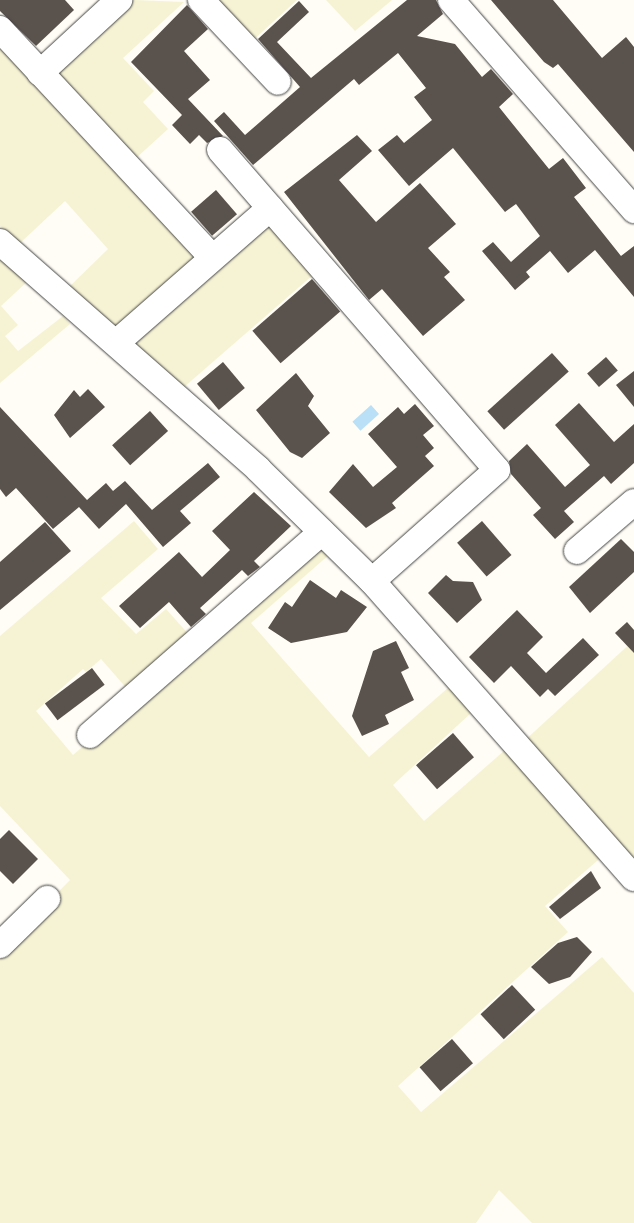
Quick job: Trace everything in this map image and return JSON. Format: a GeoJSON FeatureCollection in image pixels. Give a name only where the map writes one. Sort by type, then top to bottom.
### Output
{"type":"FeatureCollection","features":[{"type":"Feature","properties":{"kind":"street"},"geometry":{"type":"LineString","coordinates":[[40,73],[119,0]]}},
{"type":"Feature","properties":{"kind":"street"},"geometry":{"type":"LineString","coordinates":[[201,0],[278,82]]}},
{"type":"Feature","properties":{"kind":"street"},"geometry":{"type":"LineString","coordinates":[[451,0],[634,210]]}},
{"type":"Feature","properties":{"kind":"street"},"geometry":{"type":"LineString","coordinates":[[0,29],[212,257]]}},
{"type":"Feature","properties":{"kind":"street"},"geometry":{"type":"LineString","coordinates":[[220,150],[497,470],[372,581]]}},
{"type":"Feature","properties":{"kind":"street"},"geometry":{"type":"LineString","coordinates":[[116,343],[270,208]]}},
{"type":"Feature","properties":{"kind":"street"},"geometry":{"type":"LineString","coordinates":[[0,242],[116,343],[322,532],[372,581],[634,878]]}},
{"type":"Feature","properties":{"kind":"street"},"geometry":{"type":"LineString","coordinates":[[577,551],[634,502]]}},
{"type":"Feature","properties":{"kind":"street"},"geometry":{"type":"LineString","coordinates":[[90,735],[322,532]]}},
{"type":"Feature","properties":{"kind":"street"},"geometry":{"type":"LineString","coordinates":[[0,945],[47,899]]}},
{"type":"Feature","properties":{"kind":"shaded area"},"geometry":{"type":"Polygon","coordinates":[[[134,0],[184,2],[123,58],[154,91],[143,102],[168,129],[135,159],[56,73],[134,0]]]}},
{"type":"Feature","properties":{"kind":"shaded area"},"geometry":{"type":"Polygon","coordinates":[[[214,0],[297,0],[252,41],[214,0]]]}},
{"type":"Feature","properties":{"kind":"shaded area"},"geometry":{"type":"Polygon","coordinates":[[[326,0],[392,0],[355,31],[326,0]]]}},
{"type":"Feature","properties":{"kind":"shaded area"},"geometry":{"type":"Polygon","coordinates":[[[4,46],[197,256],[114,329],[68,288],[108,249],[65,201],[18,245],[0,226],[0,49],[4,46]]]}},
{"type":"Feature","properties":{"kind":"shaded area"},"geometry":{"type":"Polygon","coordinates":[[[270,221],[315,273],[175,395],[130,343],[270,221]]]}},
{"type":"Feature","properties":{"kind":"shaded area"},"geometry":{"type":"Polygon","coordinates":[[[0,252],[29,280],[1,306],[18,325],[5,336],[18,351],[63,316],[70,324],[0,383],[0,252]]]}},
{"type":"Feature","properties":{"kind":"shaded area"},"geometry":{"type":"Polygon","coordinates":[[[134,521],[158,549],[101,598],[136,634],[166,609],[192,638],[129,691],[101,659],[86,672],[83,669],[36,711],[73,755],[320,542],[330,554],[251,623],[369,757],[449,687],[471,713],[393,785],[424,821],[505,750],[605,854],[545,906],[568,932],[398,1086],[421,1112],[602,957],[634,993],[634,1223],[532,1223],[499,1190],[476,1223],[0,1223],[0,951],[70,880],[0,806],[0,636],[134,521]]]}},
{"type":"Feature","properties":{"kind":"shaded area"},"geometry":{"type":"Polygon","coordinates":[[[634,640],[634,869],[523,742],[634,640]]]}},
{"type":"Feature","properties":{"kind":"water"},"geometry":{"type":"Polygon","coordinates":[[[371,405],[379,414],[360,431],[352,422],[371,405]]]}},
{"type":"Feature","properties":{"kind":"building"},"geometry":{"type":"Polygon","coordinates":[[[0,0],[65,0],[74,10],[36,46],[0,11],[0,0]]]}},
{"type":"Feature","properties":{"kind":"building"},"geometry":{"type":"Polygon","coordinates":[[[407,0],[436,0],[443,14],[417,36],[455,44],[482,77],[491,69],[513,94],[499,107],[549,169],[563,158],[586,188],[574,197],[621,256],[634,246],[634,297],[595,250],[568,273],[550,251],[526,272],[530,277],[515,290],[482,251],[493,242],[511,262],[540,236],[516,204],[505,212],[453,148],[409,186],[378,150],[397,135],[404,143],[432,120],[414,97],[426,88],[398,53],[359,85],[354,79],[253,165],[214,121],[224,112],[245,135],[300,87],[258,39],[299,1],[309,12],[277,42],[311,78],[407,0]]]}},
{"type":"Feature","properties":{"kind":"building"},"geometry":{"type":"Polygon","coordinates":[[[491,0],[553,0],[602,58],[626,37],[634,47],[634,152],[558,64],[553,68],[544,62],[491,0]]]}},
{"type":"Feature","properties":{"kind":"building"},"geometry":{"type":"Polygon","coordinates":[[[187,5],[208,29],[184,51],[210,80],[188,99],[223,136],[207,143],[199,135],[190,144],[172,125],[182,115],[131,62],[187,5]]]}},
{"type":"Feature","properties":{"kind":"building"},"geometry":{"type":"Polygon","coordinates":[[[357,135],[372,151],[339,180],[376,222],[420,183],[456,224],[428,248],[450,272],[444,277],[465,300],[423,336],[382,289],[369,300],[284,192],[357,135]]]}},
{"type":"Feature","properties":{"kind":"building"},"geometry":{"type":"Polygon","coordinates":[[[216,190],[237,214],[212,236],[191,212],[216,190]]]}},
{"type":"Feature","properties":{"kind":"building"},"geometry":{"type":"Polygon","coordinates":[[[312,279],[340,311],[281,363],[252,331],[312,279]]]}},
{"type":"Feature","properties":{"kind":"building"},"geometry":{"type":"Polygon","coordinates":[[[552,353],[569,372],[504,430],[487,411],[552,353]]]}},
{"type":"Feature","properties":{"kind":"building"},"geometry":{"type":"Polygon","coordinates":[[[606,357],[618,371],[599,387],[587,373],[606,357]]]}},
{"type":"Feature","properties":{"kind":"building"},"geometry":{"type":"Polygon","coordinates":[[[223,362],[245,388],[219,410],[197,384],[223,362]]]}},
{"type":"Feature","properties":{"kind":"building"},"geometry":{"type":"Polygon","coordinates":[[[634,371],[634,407],[616,385],[634,371]]]}},
{"type":"Feature","properties":{"kind":"building"},"geometry":{"type":"Polygon","coordinates":[[[296,373],[314,396],[308,406],[330,433],[302,458],[290,452],[256,410],[296,373]]]}},
{"type":"Feature","properties":{"kind":"building"},"geometry":{"type":"Polygon","coordinates":[[[88,389],[105,407],[70,438],[54,415],[74,390],[80,397],[88,389]]]}},
{"type":"Feature","properties":{"kind":"building"},"geometry":{"type":"Polygon","coordinates":[[[579,403],[614,442],[634,424],[634,463],[611,484],[604,476],[564,511],[574,522],[555,539],[533,515],[541,508],[511,474],[509,461],[527,444],[565,487],[590,465],[555,425],[579,403]]]}},
{"type":"Feature","properties":{"kind":"building"},"geometry":{"type":"Polygon","coordinates":[[[415,404],[434,426],[423,435],[434,448],[425,456],[434,466],[392,503],[396,508],[366,528],[329,492],[353,464],[373,487],[397,467],[368,434],[398,407],[404,414],[415,404]]]}},
{"type":"Feature","properties":{"kind":"building"},"geometry":{"type":"Polygon","coordinates":[[[0,407],[87,500],[106,483],[113,491],[125,481],[152,510],[208,463],[220,477],[180,511],[191,523],[163,547],[126,504],[99,529],[79,507],[53,529],[16,488],[6,497],[0,489],[0,407]]]}},
{"type":"Feature","properties":{"kind":"building"},"geometry":{"type":"Polygon","coordinates":[[[150,411],[168,431],[130,465],[112,445],[150,411]]]}},
{"type":"Feature","properties":{"kind":"building"},"geometry":{"type":"Polygon","coordinates":[[[254,492],[291,526],[254,561],[260,567],[248,576],[242,570],[200,608],[206,614],[191,627],[169,602],[140,628],[119,606],[179,552],[202,577],[230,550],[212,531],[254,492]]]}},
{"type":"Feature","properties":{"kind":"building"},"geometry":{"type":"Polygon","coordinates":[[[482,521],[512,555],[487,577],[457,543],[482,521]]]}},
{"type":"Feature","properties":{"kind":"building"},"geometry":{"type":"Polygon","coordinates":[[[45,522],[71,551],[0,610],[0,562],[45,522]]]}},
{"type":"Feature","properties":{"kind":"building"},"geometry":{"type":"Polygon","coordinates":[[[621,539],[634,552],[634,572],[590,613],[569,587],[621,539]]]}},
{"type":"Feature","properties":{"kind":"building"},"geometry":{"type":"Polygon","coordinates":[[[446,575],[453,581],[473,582],[482,600],[457,623],[428,593],[446,575]]]}},
{"type":"Feature","properties":{"kind":"building"},"geometry":{"type":"Polygon","coordinates":[[[310,580],[336,598],[341,590],[367,607],[347,632],[291,643],[268,628],[285,602],[292,607],[310,580]]]}},
{"type":"Feature","properties":{"kind":"building"},"geometry":{"type":"Polygon","coordinates":[[[517,610],[543,637],[527,653],[546,673],[583,638],[599,655],[555,696],[548,689],[540,697],[511,666],[494,683],[469,657],[517,610]]]}},
{"type":"Feature","properties":{"kind":"building"},"geometry":{"type":"Polygon","coordinates":[[[627,622],[634,630],[634,653],[615,633],[627,622]]]}},
{"type":"Feature","properties":{"kind":"building"},"geometry":{"type":"Polygon","coordinates":[[[396,641],[409,668],[401,672],[414,700],[385,715],[389,724],[362,736],[352,716],[373,651],[396,641]]]}},
{"type":"Feature","properties":{"kind":"building"},"geometry":{"type":"Polygon","coordinates":[[[92,668],[105,685],[58,720],[45,704],[92,668]]]}},
{"type":"Feature","properties":{"kind":"building"},"geometry":{"type":"Polygon","coordinates":[[[453,733],[474,757],[437,789],[416,765],[453,733]]]}},
{"type":"Feature","properties":{"kind":"building"},"geometry":{"type":"Polygon","coordinates":[[[9,830],[38,859],[13,884],[0,871],[0,839],[9,830]]]}},
{"type":"Feature","properties":{"kind":"building"},"geometry":{"type":"Polygon","coordinates":[[[591,871],[601,888],[560,919],[549,907],[591,871]]]}},
{"type":"Feature","properties":{"kind":"building"},"geometry":{"type":"Polygon","coordinates":[[[577,937],[592,952],[570,977],[549,984],[531,967],[558,943],[577,937]]]}},
{"type":"Feature","properties":{"kind":"building"},"geometry":{"type":"Polygon","coordinates":[[[512,985],[535,1010],[504,1039],[481,1014],[512,985]]]}},
{"type":"Feature","properties":{"kind":"building"},"geometry":{"type":"Polygon","coordinates":[[[452,1039],[473,1063],[441,1091],[420,1067],[452,1039]]]}}]}
